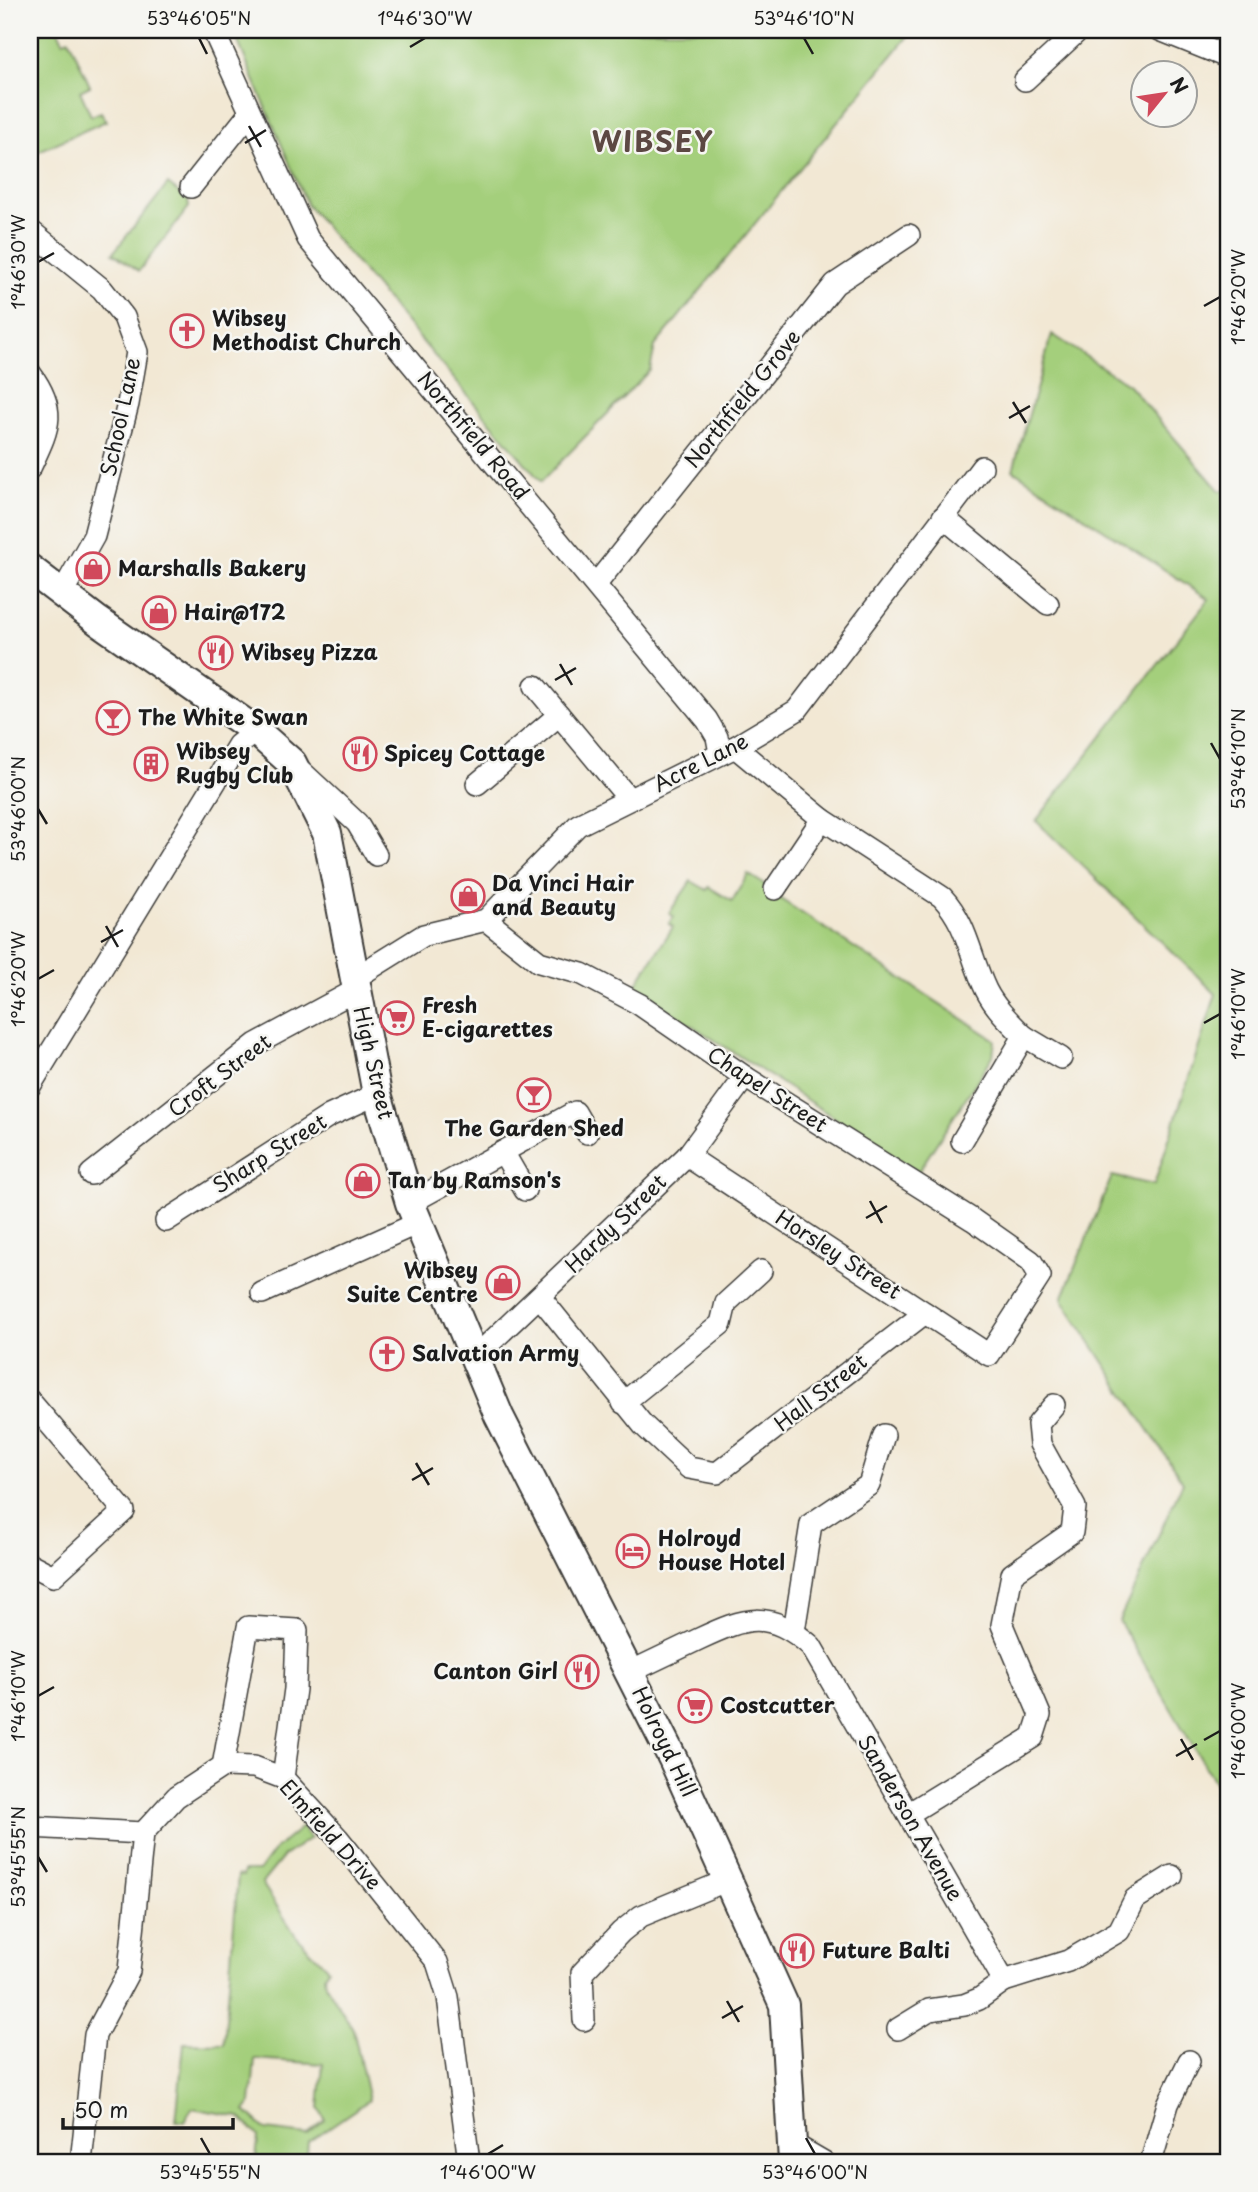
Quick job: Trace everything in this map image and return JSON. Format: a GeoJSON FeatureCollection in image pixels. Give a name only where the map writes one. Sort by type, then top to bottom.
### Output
{"type":"FeatureCollection","features":[{"type":"Feature","properties":{"kind":"main road","name":"High Street"},"geometry":{"type":"LineString","coordinates":[[30,569],[256,731],[292,762],[327,833],[377,1094],[414,1213],[473,1359]]}},
{"type":"Feature","properties":{"kind":"main road","name":"Holroyd Hill"},"geometry":{"type":"LineString","coordinates":[[473,1359],[513,1446],[630,1672],[784,2005],[793,2153]]}},
{"type":"Feature","properties":{"kind":"street","name":"Northfield Road"},"geometry":{"type":"LineString","coordinates":[[213,30],[308,239],[597,583],[707,720],[727,750]]}},
{"type":"Feature","properties":{"kind":"street"},"geometry":{"type":"LineString","coordinates":[[1025,80],[1079,30]]}},
{"type":"Feature","properties":{"kind":"street"},"geometry":{"type":"LineString","coordinates":[[1160,30],[1227,57],[1226,30]]}},
{"type":"Feature","properties":{"kind":"street"},"geometry":{"type":"LineString","coordinates":[[191,187],[249,114]]}},
{"type":"Feature","properties":{"kind":"street","name":"School Lane"},"geometry":{"type":"LineString","coordinates":[[32,232],[102,289],[124,317],[137,352],[128,404],[94,536],[62,593]]}},
{"type":"Feature","properties":{"kind":"street","name":"Northfield Grove"},"geometry":{"type":"LineString","coordinates":[[597,583],[835,284],[909,235]]}},
{"type":"Feature","properties":{"kind":"street"},"geometry":{"type":"LineString","coordinates":[[30,373],[42,390],[49,426],[30,468]]}},
{"type":"Feature","properties":{"kind":"street","name":"Acre Lane"},"geometry":{"type":"LineString","coordinates":[[486,920],[578,825],[727,750],[797,710],[982,467]]}},
{"type":"Feature","properties":{"kind":"street"},"geometry":{"type":"LineString","coordinates":[[943,517],[1048,604]]}},
{"type":"Feature","properties":{"kind":"street"},"geometry":{"type":"LineString","coordinates":[[535,686],[629,799]]}},
{"type":"Feature","properties":{"kind":"street"},"geometry":{"type":"LineString","coordinates":[[477,784],[559,715]]}},
{"type":"Feature","properties":{"kind":"street"},"geometry":{"type":"LineString","coordinates":[[30,1086],[238,745],[256,731]]}},
{"type":"Feature","properties":{"kind":"street"},"geometry":{"type":"LineString","coordinates":[[727,750],[822,818],[942,897],[958,915],[986,990],[999,1011],[1024,1036],[1061,1058]]}},
{"type":"Feature","properties":{"kind":"street","name":"High Street"},"geometry":{"type":"LineString","coordinates":[[292,762],[356,822],[376,855]]}},
{"type":"Feature","properties":{"kind":"street"},"geometry":{"type":"LineString","coordinates":[[775,889],[822,818]]}},
{"type":"Feature","properties":{"kind":"street"},"geometry":{"type":"LineString","coordinates":[[356,984],[424,935],[486,920]]}},
{"type":"Feature","properties":{"kind":"street","name":"Chapel Street"},"geometry":{"type":"LineString","coordinates":[[486,920],[539,962],[582,974],[639,1004],[745,1077],[973,1220],[1031,1261],[1040,1276],[989,1355]]}},
{"type":"Feature","properties":{"kind":"street","name":"Croft Street"},"geometry":{"type":"LineString","coordinates":[[91,1174],[256,1044],[356,984]]}},
{"type":"Feature","properties":{"kind":"street"},"geometry":{"type":"LineString","coordinates":[[962,1141],[1024,1036]]}},
{"type":"Feature","properties":{"kind":"street","name":"Hardy Street"},"geometry":{"type":"LineString","coordinates":[[473,1359],[687,1156],[745,1077]]}},
{"type":"Feature","properties":{"kind":"street","name":"Sharp Street"},"geometry":{"type":"LineString","coordinates":[[166,1221],[329,1116],[377,1094]]}},
{"type":"Feature","properties":{"kind":"street"},"geometry":{"type":"LineString","coordinates":[[262,1293],[414,1213],[503,1152],[575,1112],[587,1133]]}},
{"type":"Feature","properties":{"kind":"street"},"geometry":{"type":"LineString","coordinates":[[503,1152],[525,1190]]}},
{"type":"Feature","properties":{"kind":"street","name":"Horsley Street"},"geometry":{"type":"LineString","coordinates":[[687,1156],[989,1355]]}},
{"type":"Feature","properties":{"kind":"street"},"geometry":{"type":"LineString","coordinates":[[540,1297],[623,1403],[721,1324],[726,1303],[761,1271]]}},
{"type":"Feature","properties":{"kind":"street","name":"Hall Street"},"geometry":{"type":"LineString","coordinates":[[623,1403],[689,1468],[717,1473],[925,1313]]}},
{"type":"Feature","properties":{"kind":"street"},"geometry":{"type":"LineString","coordinates":[[30,1401],[124,1511],[54,1576],[30,1564]]}},
{"type":"Feature","properties":{"kind":"street"},"geometry":{"type":"LineString","coordinates":[[908,1814],[1033,1737],[1040,1715],[1002,1625],[1012,1574],[1072,1532],[1074,1507],[1040,1444],[1038,1423],[1054,1405]]}},
{"type":"Feature","properties":{"kind":"street"},"geometry":{"type":"LineString","coordinates":[[630,1672],[737,1621],[771,1621],[794,1631],[811,1524],[869,1486],[884,1435]]}},
{"type":"Feature","properties":{"kind":"street"},"geometry":{"type":"LineString","coordinates":[[81,2162],[94,2035],[129,1970],[143,1833],[176,1797],[223,1766],[247,1627],[297,1630],[295,1689],[283,1778]]}},
{"type":"Feature","properties":{"kind":"street","name":"Sanderson Avenue"},"geometry":{"type":"LineString","coordinates":[[794,1631],[811,1646],[1004,1981]]}},
{"type":"Feature","properties":{"kind":"street","name":"Elmfield Drive"},"geometry":{"type":"LineString","coordinates":[[223,1766],[254,1768],[283,1778],[338,1838],[437,1962],[448,1997],[469,2162]]}},
{"type":"Feature","properties":{"kind":"street"},"geometry":{"type":"LineString","coordinates":[[30,1827],[143,1833]]}},
{"type":"Feature","properties":{"kind":"street"},"geometry":{"type":"LineString","coordinates":[[898,2029],[929,2010],[979,2000],[1004,1981],[1068,1961],[1119,1931],[1135,1899],[1172,1876]]}},
{"type":"Feature","properties":{"kind":"street"},"geometry":{"type":"LineString","coordinates":[[584,2020],[582,1973],[621,1932],[641,1916],[728,1880]]}},
{"type":"Feature","properties":{"kind":"street"},"geometry":{"type":"LineString","coordinates":[[1151,2162],[1168,2104],[1189,2060]]}},
{"type":"Feature","properties":{"kind":"street"},"geometry":{"type":"LineString","coordinates":[[793,2153],[824,2162]]}},
{"type":"Feature","properties":{"kind":"green space"},"geometry":{"type":"Polygon","coordinates":[[[30,30],[58,30],[63,41],[69,39],[90,86],[80,91],[91,116],[101,112],[106,121],[30,155],[30,30]]]}},
{"type":"Feature","properties":{"kind":"green space"},"geometry":{"type":"Polygon","coordinates":[[[233,30],[913,30],[655,346],[650,370],[541,482],[307,205],[233,30]]]}},
{"type":"Feature","properties":{"kind":"green space"},"geometry":{"type":"Polygon","coordinates":[[[168,184],[188,200],[189,207],[139,271],[113,253],[168,184]]]}},
{"type":"Feature","properties":{"kind":"green space"},"geometry":{"type":"Polygon","coordinates":[[[1052,334],[1129,385],[1220,491],[1228,490],[1228,1805],[1119,1621],[1183,1482],[1062,1299],[1112,1176],[1154,1185],[1216,994],[1036,821],[1209,599],[1013,470],[1052,334]]]}},
{"type":"Feature","properties":{"kind":"green space"},"geometry":{"type":"Polygon","coordinates":[[[748,874],[781,895],[779,898],[995,1040],[993,1056],[918,1172],[634,988],[673,927],[669,924],[674,917],[669,913],[691,881],[707,890],[709,887],[732,901],[748,874]]]}},
{"type":"Feature","properties":{"kind":"green space"},"geometry":{"type":"Polygon","coordinates":[[[302,1827],[310,1838],[284,1856],[262,1883],[296,1936],[328,1969],[324,1976],[325,1983],[353,2029],[369,2100],[308,2142],[306,2162],[256,2162],[258,2136],[240,2117],[192,2108],[184,2122],[176,2121],[184,2043],[224,2044],[238,1875],[243,1876],[244,1871],[259,1871],[275,1849],[302,1827]],[[255,2059],[251,2103],[245,2111],[266,2130],[307,2135],[325,2120],[319,2108],[323,2064],[255,2059]]]}},
{"type":"Feature","properties":{"kind":"place","name":"Wibsey Methodist Church"},"geometry":{"type":"Point","coordinates":[187,331]}},
{"type":"Feature","properties":{"kind":"place","name":"Marshalls Bakery"},"geometry":{"type":"Point","coordinates":[93,569]}},
{"type":"Feature","properties":{"kind":"place","name":"Hair@172"},"geometry":{"type":"Point","coordinates":[159,613]}},
{"type":"Feature","properties":{"kind":"place","name":"Wibsey Pizza"},"geometry":{"type":"Point","coordinates":[216,653]}},
{"type":"Feature","properties":{"kind":"place","name":"The White Swan"},"geometry":{"type":"Point","coordinates":[113,718]}},
{"type":"Feature","properties":{"kind":"place","name":"Spicey Cottage"},"geometry":{"type":"Point","coordinates":[360,754]}},
{"type":"Feature","properties":{"kind":"place","name":"Wibsey Rugby Club"},"geometry":{"type":"Point","coordinates":[151,764]}},
{"type":"Feature","properties":{"kind":"place","name":"Da Vinci Hair and Beauty"},"geometry":{"type":"Point","coordinates":[468,896]}},
{"type":"Feature","properties":{"kind":"place","name":"Fresh E-cigarettes"},"geometry":{"type":"Point","coordinates":[397,1018]}},
{"type":"Feature","properties":{"kind":"place","name":"The Garden Shed"},"geometry":{"type":"Point","coordinates":[534,1095]}},
{"type":"Feature","properties":{"kind":"place","name":"Tan by Ramson's"},"geometry":{"type":"Point","coordinates":[363,1181]}},
{"type":"Feature","properties":{"kind":"place","name":"Wibsey Suite Centre"},"geometry":{"type":"Point","coordinates":[503,1283]}},
{"type":"Feature","properties":{"kind":"place","name":"Salvation Army"},"geometry":{"type":"Point","coordinates":[387,1354]}},
{"type":"Feature","properties":{"kind":"place","name":"Holroyd House Hotel"},"geometry":{"type":"Point","coordinates":[633,1551]}},
{"type":"Feature","properties":{"kind":"place","name":"Canton Girl"},"geometry":{"type":"Point","coordinates":[582,1672]}},
{"type":"Feature","properties":{"kind":"place","name":"Costcutter"},"geometry":{"type":"Point","coordinates":[695,1706]}},
{"type":"Feature","properties":{"kind":"place","name":"Future Balti"},"geometry":{"type":"Point","coordinates":[797,1951]}},
{"type":"Feature","properties":{"kind":"district","name":"WIBSEY"},"geometry":{"type":"Point","coordinates":[653,142]}}]}
